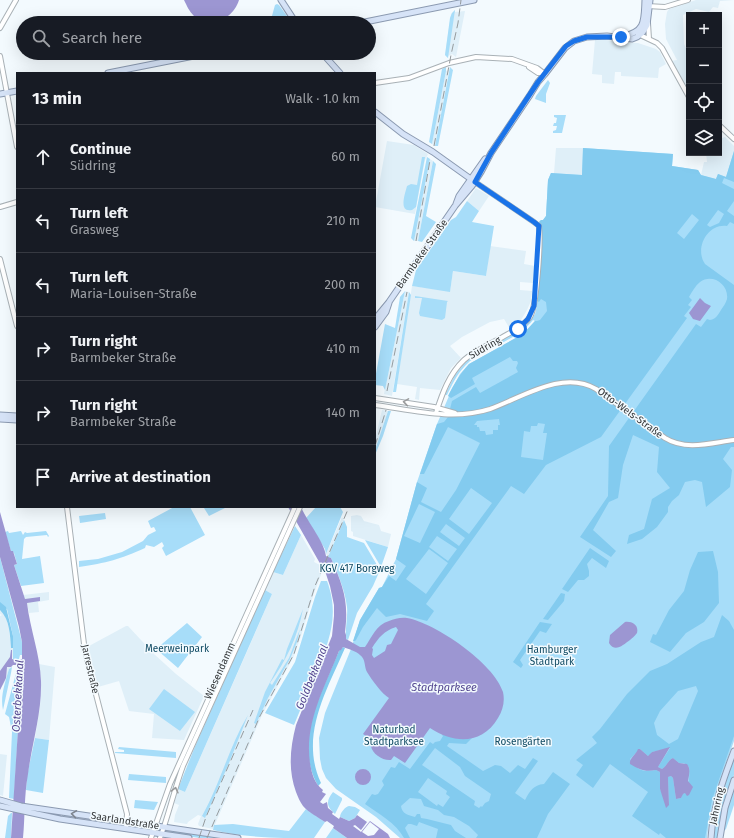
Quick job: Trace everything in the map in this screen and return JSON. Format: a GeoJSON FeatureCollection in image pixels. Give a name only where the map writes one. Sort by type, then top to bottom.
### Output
{"type":"FeatureCollection","features":[{"type":"Feature","properties":{"kind":"main road"},"geometry":{"type":"LineString","coordinates":[[280,0],[291,16]]}},
{"type":"Feature","properties":{"kind":"main road"},"geometry":{"type":"LineString","coordinates":[[376,20],[474,0]]}},
{"type":"Feature","properties":{"kind":"main road"},"geometry":{"type":"LineString","coordinates":[[642,36],[648,22],[645,0]]}},
{"type":"Feature","properties":{"kind":"main road"},"geometry":{"type":"LineString","coordinates":[[642,36],[644,14],[650,0]]}},
{"type":"Feature","properties":{"kind":"main road","name":"Barmbeker Straße"},"geometry":{"type":"LineString","coordinates":[[376,318],[389,302],[455,206],[459,196],[473,180],[530,95],[540,84],[545,74],[564,48],[574,41],[593,36],[642,36]]}},
{"type":"Feature","properties":{"kind":"main road"},"geometry":{"type":"LineString","coordinates":[[113,72],[174,60]]}},
{"type":"Feature","properties":{"kind":"main road"},"geometry":{"type":"LineString","coordinates":[[328,60],[339,72]]}},
{"type":"Feature","properties":{"kind":"main road"},"geometry":{"type":"LineString","coordinates":[[0,94],[16,91]]}},
{"type":"Feature","properties":{"kind":"main road"},"geometry":{"type":"LineString","coordinates":[[376,113],[403,134],[433,152],[473,180]]}},
{"type":"Feature","properties":{"kind":"main road","name":"Barmbeker Straße"},"geometry":{"type":"LineString","coordinates":[[376,326],[386,312],[389,302]]}},
{"type":"Feature","properties":{"kind":"main road"},"geometry":{"type":"LineString","coordinates":[[0,415],[16,416]]}},
{"type":"Feature","properties":{"kind":"main road"},"geometry":{"type":"LineString","coordinates":[[0,419],[16,420]]}},
{"type":"Feature","properties":{"kind":"main road","name":"Jahnring"},"geometry":{"type":"LineString","coordinates":[[712,838],[712,826],[718,797],[734,751]]}},
{"type":"Feature","properties":{"kind":"main road","name":"Jahnring"},"geometry":{"type":"LineString","coordinates":[[720,838],[725,808],[734,780]]}},
{"type":"Feature","properties":{"kind":"main road"},"geometry":{"type":"LineString","coordinates":[[0,800],[12,807]]}},
{"type":"Feature","properties":{"kind":"main road"},"geometry":{"type":"LineString","coordinates":[[0,806],[12,807]]}},
{"type":"Feature","properties":{"kind":"main road","name":"Saarlandstraße"},"geometry":{"type":"LineString","coordinates":[[12,807],[60,819],[126,828],[152,835],[189,838]]}},
{"type":"Feature","properties":{"kind":"main road","name":"Saarlandstraße"},"geometry":{"type":"LineString","coordinates":[[25,810],[127,821],[238,838]]}},
{"type":"Feature","properties":{"kind":"street"},"geometry":{"type":"LineString","coordinates":[[0,28],[16,0]]}},
{"type":"Feature","properties":{"kind":"street"},"geometry":{"type":"LineString","coordinates":[[647,6],[664,7],[688,0]]}},
{"type":"Feature","properties":{"kind":"street"},"geometry":{"type":"LineString","coordinates":[[648,22],[642,36],[657,43],[686,92]]}},
{"type":"Feature","properties":{"kind":"street"},"geometry":{"type":"LineString","coordinates":[[0,56],[16,142]]}},
{"type":"Feature","properties":{"kind":"street"},"geometry":{"type":"LineString","coordinates":[[376,83],[409,78],[449,63],[470,58],[488,57],[508,59],[526,64],[540,70],[545,74]]}},
{"type":"Feature","properties":{"kind":"street"},"geometry":{"type":"LineString","coordinates":[[722,128],[734,139]]}},
{"type":"Feature","properties":{"kind":"street","name":"Südring"},"geometry":{"type":"LineString","coordinates":[[436,413],[443,391],[455,370],[464,360],[475,352],[518,329],[526,322],[533,312],[535,302],[539,226],[473,180]]}},
{"type":"Feature","properties":{"kind":"street"},"geometry":{"type":"LineString","coordinates":[[0,207],[16,202]]}},
{"type":"Feature","properties":{"kind":"street"},"geometry":{"type":"LineString","coordinates":[[0,259],[16,322]]}},
{"type":"Feature","properties":{"kind":"street","name":"Otto-Wels-Straße"},"geometry":{"type":"LineString","coordinates":[[376,405],[436,413],[473,412],[490,409],[537,389],[552,385],[579,383],[590,385],[665,438],[675,443],[691,446],[734,440]]}},
{"type":"Feature","properties":{"kind":"street","name":"Otto-Wels-Straße"},"geometry":{"type":"LineString","coordinates":[[376,398],[438,407],[458,413]]}},
{"type":"Feature","properties":{"kind":"street"},"geometry":{"type":"LineString","coordinates":[[429,412],[432,408],[430,406]]}},
{"type":"Feature","properties":{"kind":"street","name":"Jarrestraße"},"geometry":{"type":"LineString","coordinates":[[67,508],[85,652],[127,814],[126,828]]}},
{"type":"Feature","properties":{"kind":"street","name":"Wiesendamm"},"geometry":{"type":"LineString","coordinates":[[152,835],[170,784],[295,508]]}},
{"type":"Feature","properties":{"kind":"street","name":"Wiesendamm"},"geometry":{"type":"LineString","coordinates":[[161,836],[176,784],[183,766],[300,508]]}},
{"type":"Feature","properties":{"kind":"shaded area"},"geometry":{"type":"Polygon","coordinates":[[[696,0],[734,0],[720,1],[718,8],[713,7],[709,12],[696,9],[686,12],[683,15],[684,44],[686,48],[686,87],[671,61],[677,60],[666,39],[665,24],[669,9],[696,0]]]}},
{"type":"Feature","properties":{"kind":"shaded area"},"geometry":{"type":"Polygon","coordinates":[[[455,10],[455,12],[465,11],[456,57],[452,54],[448,56],[448,58],[445,55],[451,14],[455,10]]]}},
{"type":"Feature","properties":{"kind":"shaded area"},"geometry":{"type":"Polygon","coordinates":[[[599,39],[613,42],[638,43],[656,49],[660,52],[666,64],[659,68],[658,78],[621,76],[621,72],[615,72],[614,84],[602,83],[602,75],[592,74],[595,40],[599,39]]]}},
{"type":"Feature","properties":{"kind":"shaded area"},"geometry":{"type":"Polygon","coordinates":[[[449,70],[435,146],[432,144],[446,71],[449,70]]]}},
{"type":"Feature","properties":{"kind":"shaded area"},"geometry":{"type":"Polygon","coordinates":[[[725,137],[734,146],[734,151],[726,177],[716,179],[701,175],[704,162],[707,162],[706,156],[722,156],[722,138],[725,137]]]}},
{"type":"Feature","properties":{"kind":"shaded area"},"geometry":{"type":"Polygon","coordinates":[[[387,141],[414,145],[428,154],[425,160],[415,214],[376,207],[387,141]]]}},
{"type":"Feature","properties":{"kind":"shaded area"},"geometry":{"type":"Polygon","coordinates":[[[556,148],[583,148],[582,175],[554,173],[556,148]]]}},
{"type":"Feature","properties":{"kind":"shaded area"},"geometry":{"type":"Polygon","coordinates":[[[583,148],[673,154],[672,166],[698,170],[701,175],[716,179],[718,174],[726,177],[734,151],[734,182],[724,178],[722,183],[734,189],[734,201],[727,211],[734,216],[734,224],[730,222],[727,226],[714,228],[709,232],[702,244],[701,251],[705,264],[734,285],[734,447],[731,447],[723,459],[732,470],[730,487],[706,507],[702,482],[695,480],[685,482],[679,495],[672,501],[668,507],[668,512],[657,527],[642,539],[627,544],[629,535],[644,529],[652,499],[670,488],[657,472],[659,447],[633,435],[623,465],[618,498],[609,502],[593,530],[616,551],[611,557],[580,537],[608,496],[609,446],[696,324],[701,327],[707,319],[710,320],[715,318],[725,303],[727,294],[725,289],[719,282],[714,279],[710,279],[700,282],[694,289],[689,297],[692,300],[688,305],[691,307],[684,316],[687,318],[601,437],[546,465],[524,494],[511,486],[426,604],[434,611],[427,621],[400,614],[386,617],[377,608],[363,627],[356,640],[353,641],[360,620],[379,588],[382,587],[389,576],[396,581],[406,566],[396,559],[417,482],[427,488],[421,502],[441,512],[456,490],[480,443],[448,427],[424,474],[420,474],[437,424],[444,422],[448,417],[452,401],[476,387],[480,393],[518,372],[516,368],[518,363],[517,361],[513,361],[510,357],[472,378],[475,384],[451,398],[448,396],[457,379],[469,364],[523,334],[535,321],[540,320],[547,311],[546,302],[541,299],[539,302],[537,301],[541,230],[539,222],[546,216],[548,180],[551,173],[582,175],[583,148]],[[718,210],[707,225],[710,227],[719,223],[724,214],[718,210]],[[692,214],[677,233],[684,239],[699,220],[692,214]],[[499,419],[477,421],[474,425],[479,427],[480,431],[485,431],[486,435],[493,434],[493,430],[498,430],[498,425],[500,425],[499,419]],[[538,423],[537,426],[531,426],[530,432],[524,431],[521,457],[543,460],[547,433],[543,433],[545,424],[538,423]],[[471,488],[449,519],[469,534],[492,503],[471,488]],[[419,504],[404,536],[420,543],[435,512],[419,504]],[[446,524],[440,532],[459,546],[465,538],[446,524]],[[437,536],[429,547],[448,561],[457,549],[437,536]],[[429,549],[406,579],[426,594],[448,563],[429,549]]]}},
{"type":"Feature","properties":{"kind":"shaded area"},"geometry":{"type":"Polygon","coordinates":[[[430,159],[433,161],[418,241],[414,241],[430,159]]]}},
{"type":"Feature","properties":{"kind":"shaded area"},"geometry":{"type":"Polygon","coordinates":[[[476,188],[489,196],[479,211],[467,201],[476,188]]]}},
{"type":"Feature","properties":{"kind":"shaded area"},"geometry":{"type":"Polygon","coordinates":[[[490,246],[526,251],[524,264],[535,266],[533,283],[520,282],[520,290],[532,291],[531,301],[527,310],[521,320],[510,329],[504,319],[490,322],[462,337],[450,346],[461,358],[451,368],[440,390],[420,388],[419,400],[415,399],[417,387],[397,384],[412,286],[450,291],[453,271],[486,276],[490,246]]]}},
{"type":"Feature","properties":{"kind":"shaded area"},"geometry":{"type":"Polygon","coordinates":[[[405,291],[409,292],[392,396],[384,394],[405,291]]]}},
{"type":"Feature","properties":{"kind":"shaded area"},"geometry":{"type":"Polygon","coordinates":[[[382,410],[388,411],[376,447],[376,436],[382,410]]]}},
{"type":"Feature","properties":{"kind":"shaded area"},"geometry":{"type":"Polygon","coordinates":[[[351,516],[361,516],[364,521],[379,525],[381,531],[391,534],[388,547],[353,536],[353,532],[351,531],[351,516]]]}},
{"type":"Feature","properties":{"kind":"shaded area"},"geometry":{"type":"Polygon","coordinates":[[[342,517],[344,520],[328,557],[326,554],[342,517]]]}},
{"type":"Feature","properties":{"kind":"shaded area"},"geometry":{"type":"Polygon","coordinates":[[[301,535],[315,559],[314,562],[324,567],[294,656],[262,715],[213,829],[199,826],[198,824],[201,816],[198,815],[187,824],[174,822],[179,805],[174,803],[178,789],[185,792],[249,647],[272,594],[265,590],[273,572],[283,575],[301,535]]]}},
{"type":"Feature","properties":{"kind":"shaded area"},"geometry":{"type":"Polygon","coordinates":[[[590,548],[609,561],[606,568],[592,558],[587,564],[589,576],[584,580],[578,580],[568,592],[562,589],[590,548]]]}},
{"type":"Feature","properties":{"kind":"shaded area"},"geometry":{"type":"Polygon","coordinates":[[[713,551],[718,572],[719,603],[704,622],[686,633],[670,652],[650,642],[653,634],[656,635],[669,610],[684,591],[690,570],[698,552],[713,551]]]}},
{"type":"Feature","properties":{"kind":"shaded area"},"geometry":{"type":"Polygon","coordinates":[[[49,592],[49,600],[38,602],[39,612],[29,613],[27,603],[23,595],[49,592]]]}},
{"type":"Feature","properties":{"kind":"shaded area"},"geometry":{"type":"Polygon","coordinates":[[[561,593],[565,594],[564,601],[548,620],[543,619],[561,593]]]}},
{"type":"Feature","properties":{"kind":"shaded area"},"geometry":{"type":"Polygon","coordinates":[[[0,602],[6,607],[13,636],[13,648],[11,648],[8,623],[0,610],[0,602]]]}},
{"type":"Feature","properties":{"kind":"shaded area"},"geometry":{"type":"Polygon","coordinates":[[[0,610],[5,615],[13,652],[12,667],[9,669],[6,680],[0,690],[0,616],[2,615],[0,614],[0,610]]]}},
{"type":"Feature","properties":{"kind":"shaded area"},"geometry":{"type":"Polygon","coordinates":[[[722,615],[729,621],[734,630],[734,736],[712,800],[705,838],[666,838],[660,833],[659,835],[632,816],[648,792],[610,764],[593,788],[576,775],[583,765],[576,760],[597,743],[592,737],[627,694],[650,671],[667,664],[701,642],[714,637],[722,615]],[[696,686],[678,691],[660,711],[654,723],[657,735],[669,744],[678,739],[698,691],[696,686]],[[670,748],[652,752],[648,756],[640,749],[630,759],[635,766],[641,770],[656,770],[660,772],[660,789],[669,805],[668,777],[671,776],[673,778],[676,799],[681,798],[682,794],[685,793],[689,774],[689,767],[684,763],[679,763],[673,758],[662,769],[658,767],[670,748]]]}},
{"type":"Feature","properties":{"kind":"shaded area"},"geometry":{"type":"Polygon","coordinates":[[[540,622],[552,624],[546,633],[540,631],[520,660],[523,665],[521,668],[513,662],[540,622]]]}},
{"type":"Feature","properties":{"kind":"shaded area"},"geometry":{"type":"Polygon","coordinates":[[[128,626],[154,654],[176,674],[204,696],[184,740],[152,738],[154,714],[129,711],[119,681],[98,687],[88,649],[89,646],[128,626]]]}},
{"type":"Feature","properties":{"kind":"shaded area"},"geometry":{"type":"Polygon","coordinates":[[[343,647],[345,648],[324,697],[314,731],[313,748],[315,765],[321,783],[318,786],[311,769],[308,752],[309,735],[318,700],[339,651],[343,647]]]}},
{"type":"Feature","properties":{"kind":"shaded area"},"geometry":{"type":"Polygon","coordinates":[[[39,664],[55,667],[49,740],[35,738],[40,706],[41,680],[39,664]]]}},
{"type":"Feature","properties":{"kind":"shaded area"},"geometry":{"type":"Polygon","coordinates":[[[442,735],[460,739],[472,738],[466,744],[449,743],[447,746],[483,771],[495,765],[501,766],[510,773],[518,765],[525,769],[533,758],[538,761],[515,793],[525,800],[532,789],[544,784],[553,772],[570,784],[548,814],[537,838],[476,838],[478,835],[469,826],[454,817],[444,815],[438,810],[424,806],[421,799],[410,798],[401,806],[406,814],[415,817],[417,814],[420,814],[421,818],[451,825],[455,831],[466,838],[436,838],[438,829],[419,822],[417,826],[408,824],[405,828],[410,838],[404,838],[392,823],[365,804],[372,794],[378,794],[384,785],[382,781],[391,767],[395,768],[399,762],[410,769],[430,742],[433,744],[440,741],[443,736],[442,735]],[[435,748],[422,765],[475,801],[474,805],[479,808],[489,801],[491,794],[465,776],[460,767],[435,748]],[[428,778],[418,792],[437,806],[438,804],[443,807],[450,797],[446,794],[447,791],[428,778]]]}},
{"type":"Feature","properties":{"kind":"shaded area"},"geometry":{"type":"Polygon","coordinates":[[[0,754],[7,755],[3,796],[0,795],[0,754]]]}},
{"type":"Feature","properties":{"kind":"green space"},"geometry":{"type":"Polygon","coordinates":[[[275,5],[279,5],[287,16],[272,16],[275,5]]]}},
{"type":"Feature","properties":{"kind":"green space"},"geometry":{"type":"Polygon","coordinates":[[[455,10],[448,58],[445,55],[450,18],[455,10]]]}},
{"type":"Feature","properties":{"kind":"green space"},"geometry":{"type":"Polygon","coordinates":[[[446,67],[432,144],[429,142],[442,69],[446,67]]]}},
{"type":"Feature","properties":{"kind":"green space"},"geometry":{"type":"Polygon","coordinates":[[[450,67],[453,70],[438,146],[435,146],[450,67]]]}},
{"type":"Feature","properties":{"kind":"green space"},"geometry":{"type":"Polygon","coordinates":[[[548,80],[550,83],[546,94],[546,103],[535,99],[548,80]]]}},
{"type":"Feature","properties":{"kind":"green space"},"geometry":{"type":"Polygon","coordinates":[[[554,115],[566,115],[562,133],[553,133],[557,126],[553,126],[554,123],[556,123],[557,118],[554,117],[554,115]]]}},
{"type":"Feature","properties":{"kind":"green space","name":"Hamburger Stadtpark"},"geometry":{"type":"Polygon","coordinates":[[[583,148],[673,154],[672,166],[698,170],[701,175],[716,179],[718,174],[726,177],[734,151],[734,741],[721,776],[714,801],[707,838],[400,838],[376,817],[336,789],[326,778],[320,759],[319,738],[325,713],[351,649],[360,620],[379,588],[382,587],[396,559],[417,482],[437,424],[452,389],[460,374],[469,364],[523,334],[535,321],[533,320],[526,328],[517,334],[473,359],[460,372],[447,395],[445,395],[455,375],[468,359],[518,331],[532,319],[535,314],[540,267],[541,238],[539,222],[546,216],[548,180],[551,173],[582,175],[583,148]]]}},
{"type":"Feature","properties":{"kind":"green space"},"geometry":{"type":"Polygon","coordinates":[[[422,157],[425,157],[416,207],[412,210],[408,210],[405,209],[404,206],[406,189],[407,186],[411,184],[417,185],[422,157]]]}},
{"type":"Feature","properties":{"kind":"green space"},"geometry":{"type":"Polygon","coordinates":[[[427,157],[430,159],[414,241],[411,238],[427,157]]]}},
{"type":"Feature","properties":{"kind":"green space"},"geometry":{"type":"Polygon","coordinates":[[[433,161],[436,164],[426,216],[436,222],[422,242],[418,241],[433,161]]]}},
{"type":"Feature","properties":{"kind":"green space"},"geometry":{"type":"Polygon","coordinates":[[[467,201],[479,211],[472,222],[494,226],[486,276],[453,271],[450,292],[412,286],[416,270],[451,220],[456,217],[467,201]]]}},
{"type":"Feature","properties":{"kind":"green space"},"geometry":{"type":"Polygon","coordinates":[[[405,291],[385,390],[383,386],[376,385],[376,374],[385,324],[395,328],[400,297],[405,291]]]}},
{"type":"Feature","properties":{"kind":"green space"},"geometry":{"type":"Polygon","coordinates":[[[409,292],[411,295],[396,392],[393,392],[409,292]]]}},
{"type":"Feature","properties":{"kind":"green space"},"geometry":{"type":"Polygon","coordinates":[[[415,296],[448,301],[445,318],[442,320],[420,316],[419,313],[422,298],[415,298],[415,296]]]}},
{"type":"Feature","properties":{"kind":"green space"},"geometry":{"type":"Polygon","coordinates":[[[388,411],[391,411],[376,453],[376,447],[388,411]]]}},
{"type":"Feature","properties":{"kind":"green space"},"geometry":{"type":"Polygon","coordinates":[[[172,508],[191,508],[205,535],[166,556],[162,548],[164,546],[162,542],[154,547],[146,545],[145,548],[113,560],[79,567],[79,561],[98,559],[122,552],[143,541],[148,535],[156,531],[154,527],[151,528],[148,521],[172,508]]]}},
{"type":"Feature","properties":{"kind":"green space"},"geometry":{"type":"Polygon","coordinates":[[[204,508],[225,508],[209,516],[204,508]]]}},
{"type":"Feature","properties":{"kind":"green space","name":"KGV 417 Borgweg"},"geometry":{"type":"Polygon","coordinates":[[[315,508],[341,508],[343,512],[326,554],[325,549],[306,518],[315,508]]]}},
{"type":"Feature","properties":{"kind":"green space"},"geometry":{"type":"Polygon","coordinates":[[[105,513],[106,519],[80,523],[79,516],[105,513]]]}},
{"type":"Feature","properties":{"kind":"green space","name":"KGV 417 Borgweg"},"geometry":{"type":"Polygon","coordinates":[[[344,520],[347,527],[347,537],[364,543],[380,570],[373,586],[357,613],[348,640],[346,639],[347,611],[345,594],[331,558],[328,557],[344,520]]]}},
{"type":"Feature","properties":{"kind":"green space","name":"KGV 417 Borgweg"},"geometry":{"type":"Polygon","coordinates":[[[295,526],[301,535],[283,575],[273,572],[295,526]]]}},
{"type":"Feature","properties":{"kind":"green space"},"geometry":{"type":"Polygon","coordinates":[[[8,531],[9,533],[21,531],[23,535],[25,532],[46,531],[49,536],[48,537],[47,535],[26,537],[24,539],[22,559],[40,556],[44,583],[21,586],[14,565],[17,564],[14,553],[11,551],[5,532],[8,531]]]}},
{"type":"Feature","properties":{"kind":"green space","name":"KGV 417 Borgweg"},"geometry":{"type":"Polygon","coordinates":[[[365,540],[388,547],[381,567],[365,540]]]}},
{"type":"Feature","properties":{"kind":"green space"},"geometry":{"type":"Polygon","coordinates":[[[0,557],[22,642],[22,655],[20,655],[19,659],[13,659],[13,636],[7,609],[0,607],[0,557]]]}},
{"type":"Feature","properties":{"kind":"green space"},"geometry":{"type":"Polygon","coordinates":[[[321,581],[327,581],[333,606],[333,617],[329,639],[321,662],[294,725],[265,713],[295,662],[321,581]]]}},
{"type":"Feature","properties":{"kind":"green space"},"geometry":{"type":"Polygon","coordinates":[[[265,590],[272,594],[185,792],[178,789],[196,744],[265,590]]]}},
{"type":"Feature","properties":{"kind":"green space"},"geometry":{"type":"Polygon","coordinates":[[[303,609],[295,638],[286,657],[281,666],[270,683],[272,685],[289,658],[300,629],[297,642],[290,659],[268,698],[256,724],[254,723],[265,692],[282,659],[284,660],[303,609]]]}},
{"type":"Feature","properties":{"kind":"green space","name":"Meerweinpark"},"geometry":{"type":"Polygon","coordinates":[[[187,623],[202,637],[178,668],[156,649],[187,623]]]}},
{"type":"Feature","properties":{"kind":"green space"},"geometry":{"type":"Polygon","coordinates":[[[18,666],[23,669],[17,712],[19,714],[14,799],[9,798],[12,732],[9,717],[5,714],[18,666]]]}},
{"type":"Feature","properties":{"kind":"green space"},"geometry":{"type":"Polygon","coordinates":[[[12,667],[3,710],[3,690],[9,669],[12,667]]]}},
{"type":"Feature","properties":{"kind":"green space"},"geometry":{"type":"Polygon","coordinates":[[[164,689],[195,712],[180,731],[149,709],[164,689]]]}},
{"type":"Feature","properties":{"kind":"green space"},"geometry":{"type":"Polygon","coordinates":[[[248,715],[205,818],[202,816],[235,740],[248,715]]]}},
{"type":"Feature","properties":{"kind":"green space"},"geometry":{"type":"Polygon","coordinates":[[[35,738],[49,740],[43,793],[26,790],[27,776],[35,738]]]}},
{"type":"Feature","properties":{"kind":"green space"},"geometry":{"type":"Polygon","coordinates":[[[119,747],[176,752],[176,758],[115,753],[124,752],[124,750],[118,749],[119,747]]]}},
{"type":"Feature","properties":{"kind":"green space"},"geometry":{"type":"Polygon","coordinates":[[[734,756],[734,775],[722,811],[717,838],[713,838],[719,800],[734,756]]]}},
{"type":"Feature","properties":{"kind":"green space"},"geometry":{"type":"Polygon","coordinates":[[[129,774],[166,777],[166,783],[128,780],[129,774]]]}},
{"type":"Feature","properties":{"kind":"green space"},"geometry":{"type":"Polygon","coordinates":[[[734,790],[734,805],[724,831],[728,806],[734,790]]]}},
{"type":"Feature","properties":{"kind":"green space"},"geometry":{"type":"Polygon","coordinates":[[[333,792],[342,798],[335,814],[328,803],[333,792]]]}},
{"type":"Feature","properties":{"kind":"green space"},"geometry":{"type":"Polygon","coordinates":[[[135,800],[158,802],[154,810],[134,808],[135,800]]]}},
{"type":"Feature","properties":{"kind":"green space"},"geometry":{"type":"Polygon","coordinates":[[[349,806],[360,810],[355,818],[349,821],[340,817],[343,810],[349,806]]]}},
{"type":"Feature","properties":{"kind":"green space"},"geometry":{"type":"Polygon","coordinates":[[[306,809],[325,822],[314,838],[250,836],[213,830],[214,825],[233,824],[289,831],[306,809]]]}},
{"type":"Feature","properties":{"kind":"green space"},"geometry":{"type":"Polygon","coordinates":[[[11,813],[11,838],[5,838],[8,816],[11,813]]]}},
{"type":"Feature","properties":{"kind":"green space"},"geometry":{"type":"Polygon","coordinates":[[[333,828],[347,838],[326,838],[333,828]]]}},
{"type":"Feature","properties":{"kind":"green space"},"geometry":{"type":"Polygon","coordinates":[[[171,831],[227,838],[200,838],[170,834],[171,831]]]}},
{"type":"Feature","properties":{"kind":"water"},"geometry":{"type":"Polygon","coordinates":[[[184,0],[239,0],[236,7],[228,16],[194,16],[184,0]]]}},
{"type":"Feature","properties":{"kind":"water"},"geometry":{"type":"Polygon","coordinates":[[[700,298],[711,306],[700,321],[693,319],[689,313],[700,298]]]}},
{"type":"Feature","properties":{"kind":"water","name":"Stadtparksee"},"geometry":{"type":"Polygon","coordinates":[[[289,508],[302,508],[319,538],[325,550],[326,556],[331,558],[344,594],[346,611],[346,639],[360,647],[365,647],[375,632],[385,623],[402,618],[419,621],[447,636],[476,657],[497,681],[504,695],[504,702],[500,715],[491,727],[484,733],[476,737],[458,739],[448,737],[430,728],[405,763],[394,756],[391,760],[388,760],[373,752],[371,746],[374,741],[363,734],[389,698],[380,690],[369,675],[362,657],[356,652],[343,647],[339,651],[317,706],[310,734],[309,748],[312,771],[315,781],[323,790],[322,792],[326,794],[320,802],[323,804],[327,802],[328,808],[333,812],[332,814],[339,819],[340,817],[349,821],[357,815],[367,822],[361,830],[355,825],[353,826],[361,832],[370,821],[388,834],[390,838],[347,838],[333,828],[334,826],[327,821],[325,822],[305,808],[299,799],[293,784],[291,759],[292,742],[296,725],[332,636],[334,605],[326,574],[289,508]],[[396,627],[385,633],[372,648],[372,655],[374,658],[385,651],[387,645],[391,644],[398,630],[396,627]]]}},
{"type":"Feature","properties":{"kind":"water","name":"Osterbekkanal"},"geometry":{"type":"Polygon","coordinates":[[[0,512],[11,551],[13,551],[17,564],[14,565],[25,599],[40,597],[40,601],[27,603],[39,661],[41,693],[25,798],[23,838],[11,838],[19,714],[15,710],[23,669],[18,665],[7,667],[6,678],[0,690],[0,671],[10,657],[11,650],[12,659],[18,661],[22,659],[22,642],[0,557],[0,512]]]}},
{"type":"Feature","properties":{"kind":"water"},"geometry":{"type":"Polygon","coordinates":[[[625,622],[634,624],[637,628],[637,633],[622,646],[616,648],[611,646],[609,643],[610,635],[625,622]]]}},
{"type":"Feature","properties":{"kind":"water"},"geometry":{"type":"Polygon","coordinates":[[[670,747],[658,767],[662,769],[673,758],[679,763],[687,764],[689,770],[688,781],[693,787],[689,795],[687,796],[685,793],[681,798],[676,799],[673,778],[671,776],[668,777],[669,805],[666,808],[660,789],[660,772],[656,770],[646,771],[640,769],[630,764],[630,762],[638,749],[648,756],[652,752],[670,747]]]}},
{"type":"Feature","properties":{"kind":"water"},"geometry":{"type":"Polygon","coordinates":[[[363,769],[369,771],[371,777],[369,783],[363,785],[357,783],[355,777],[357,771],[363,769]]]}},
{"type":"Feature","properties":{"kind":"pier"},"geometry":{"type":"Polygon","coordinates":[[[370,822],[379,829],[374,835],[368,836],[362,832],[370,822]]]}},
{"type":"Feature","properties":{"kind":"railway"},"geometry":{"type":"LineString","coordinates":[[434,146],[458,23],[461,0]]}},
{"type":"Feature","properties":{"kind":"railway"},"geometry":{"type":"LineString","coordinates":[[416,241],[430,160]]}},
{"type":"Feature","properties":{"kind":"railway"},"geometry":{"type":"LineString","coordinates":[[387,391],[407,292]]}},
{"type":"Feature","properties":{"kind":"railway"},"geometry":{"type":"LineString","coordinates":[[376,443],[386,410]]}},
{"type":"Feature","properties":{"kind":"railway"},"geometry":{"type":"LineString","coordinates":[[207,838],[260,716],[294,654],[315,586],[349,508]]}},
{"type":"Feature","properties":{"kind":"railway"},"geometry":{"type":"LineString","coordinates":[[199,838],[206,817],[253,710]]}},
{"type":"Feature","properties":{"kind":"route"},"geometry":{"type":"LineString","coordinates":[[518,329],[526,322],[533,312],[540,234],[539,225],[475,182],[491,153],[538,82],[566,46],[574,41],[587,37],[621,37]]}},
{"type":"Feature","properties":{"kind":"water label","name":"Goldbekkanal"},"geometry":{"type":"Point","coordinates":[312,677]}},
{"type":"Feature","properties":{"kind":"park label","name":"Naturbad Stadtparksee"},"geometry":{"type":"Point","coordinates":[394,736]}},
{"type":"Feature","properties":{"kind":"park label","name":"Rosengärten"},"geometry":{"type":"Point","coordinates":[523,742]}}]}
